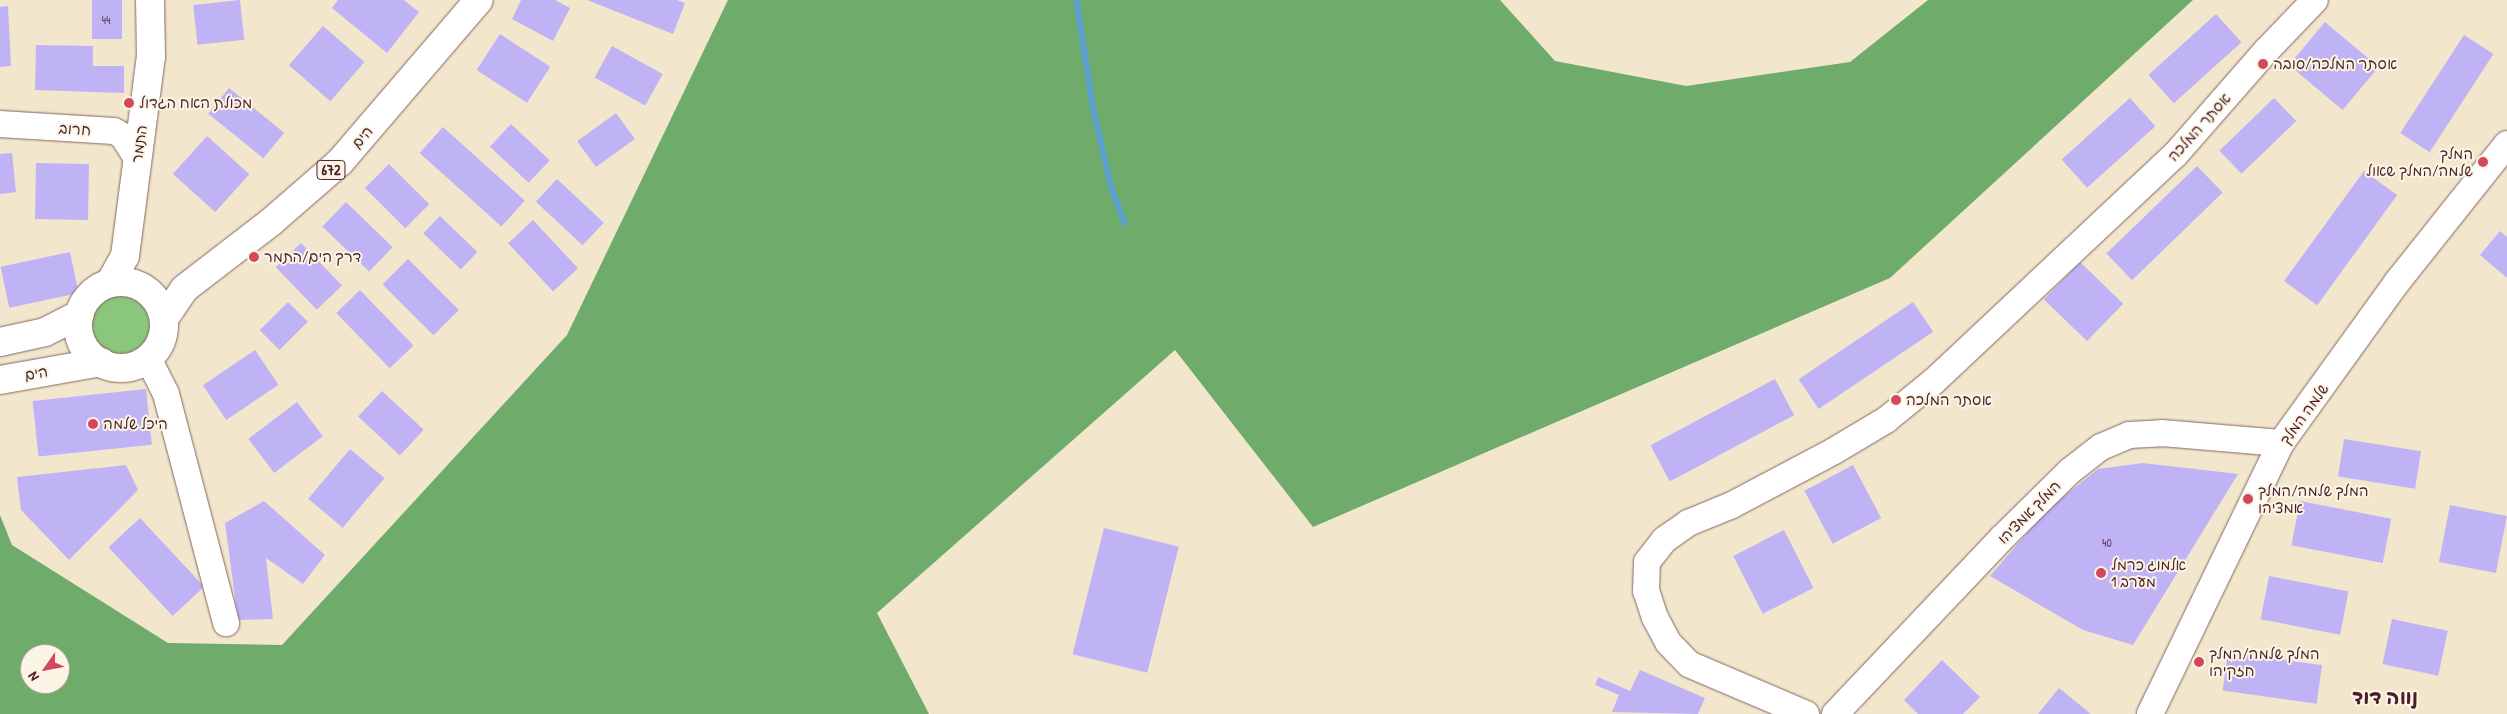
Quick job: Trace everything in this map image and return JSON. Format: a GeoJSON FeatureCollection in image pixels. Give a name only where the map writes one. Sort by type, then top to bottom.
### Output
{"type":"FeatureCollection","features":[{"type":"Feature","properties":{"kind":"main road","name":"התמר"},"geometry":{"type":"LineString","coordinates":[[110,283],[126,256],[151,57],[150,0]]}},
{"type":"Feature","properties":{"kind":"main road","name":"הים"},"geometry":{"type":"LineString","coordinates":[[164,319],[184,289],[271,222],[340,162],[479,0]]}},
{"type":"Feature","properties":{"kind":"main road"},"geometry":{"type":"LineString","coordinates":[[148,358],[125,368],[101,362],[85,347],[78,325],[80,314],[91,294],[110,283],[123,282],[146,290],[155,298],[164,319]]}},
{"type":"Feature","properties":{"kind":"main road"},"geometry":{"type":"LineString","coordinates":[[0,342],[45,332],[80,314]]}},
{"type":"Feature","properties":{"kind":"main road","name":"672"},"geometry":{"type":"LineString","coordinates":[[148,358],[161,341],[164,319]]}},
{"type":"Feature","properties":{"kind":"main road","name":"הים"},"geometry":{"type":"LineString","coordinates":[[0,380],[101,362]]}},
{"type":"Feature","properties":{"kind":"street","name":"אסתר המלכה"},"geometry":{"type":"LineString","coordinates":[[1806,714],[1689,664],[1668,642],[1654,618],[1646,591],[1647,562],[1664,540],[1688,523],[1732,505],[1841,447],[1886,420],[1934,381],[2175,155],[2267,50],[2315,0]]}},
{"type":"Feature","properties":{"kind":"street","name":"חרוב"},"geometry":{"type":"LineString","coordinates":[[0,124],[114,132],[123,136],[137,158]]}},
{"type":"Feature","properties":{"kind":"street","name":"שלמה המלך"},"geometry":{"type":"LineString","coordinates":[[2150,714],[2281,443],[2398,281],[2507,144]]}},
{"type":"Feature","properties":{"kind":"street"},"geometry":{"type":"LineString","coordinates":[[148,358],[166,394],[226,623]]}},
{"type":"Feature","properties":{"kind":"street","name":"המלך אמציהו"},"geometry":{"type":"LineString","coordinates":[[1835,714],[2002,538],[2070,471],[2101,448],[2129,435],[2162,433],[2281,443]]}},
{"type":"Feature","properties":{"kind":"green space"},"geometry":{"type":"Polygon","coordinates":[[[728,0],[1500,0],[1555,61],[1686,86],[1850,62],[1928,0],[2193,0],[1890,278],[1313,527],[1175,350],[877,613],[929,714],[0,714],[0,515],[12,545],[168,643],[282,645],[567,335],[728,0]]]}},
{"type":"Feature","properties":{"kind":"green space"},"geometry":{"type":"Polygon","coordinates":[[[120,296],[136,301],[141,305],[145,310],[150,326],[145,342],[141,347],[136,351],[120,356],[104,351],[99,347],[95,342],[90,326],[95,310],[99,305],[104,301],[120,296]]]}},
{"type":"Feature","properties":{"kind":"building"},"geometry":{"type":"Polygon","coordinates":[[[92,0],[122,0],[122,39],[92,39],[92,0]]]}},
{"type":"Feature","properties":{"kind":"building"},"geometry":{"type":"Polygon","coordinates":[[[240,0],[244,40],[197,45],[193,5],[240,0]]]}},
{"type":"Feature","properties":{"kind":"building"},"geometry":{"type":"Polygon","coordinates":[[[338,0],[404,0],[419,12],[387,53],[332,8],[338,0]]]}},
{"type":"Feature","properties":{"kind":"building"},"geometry":{"type":"Polygon","coordinates":[[[521,0],[555,0],[570,8],[553,41],[512,19],[521,0]]]}},
{"type":"Feature","properties":{"kind":"building"},"geometry":{"type":"Polygon","coordinates":[[[587,0],[677,0],[685,3],[673,34],[587,0]]]}},
{"type":"Feature","properties":{"kind":"building"},"geometry":{"type":"Polygon","coordinates":[[[8,6],[11,66],[0,67],[0,7],[8,6]]]}},
{"type":"Feature","properties":{"kind":"building"},"geometry":{"type":"Polygon","coordinates":[[[2216,14],[2241,42],[2174,103],[2148,75],[2216,14]]]}},
{"type":"Feature","properties":{"kind":"building"},"geometry":{"type":"Polygon","coordinates":[[[2325,22],[2379,67],[2343,110],[2289,65],[2325,22]]]}},
{"type":"Feature","properties":{"kind":"building"},"geometry":{"type":"Polygon","coordinates":[[[323,26],[365,62],[330,101],[289,65],[323,26]]]}},
{"type":"Feature","properties":{"kind":"building"},"geometry":{"type":"Polygon","coordinates":[[[500,34],[550,67],[527,103],[477,70],[500,34]]]}},
{"type":"Feature","properties":{"kind":"building"},"geometry":{"type":"Polygon","coordinates":[[[2464,35],[2493,54],[2430,152],[2400,133],[2464,35]]]}},
{"type":"Feature","properties":{"kind":"building"},"geometry":{"type":"Polygon","coordinates":[[[36,45],[93,46],[93,66],[124,66],[124,93],[35,90],[36,45]]]}},
{"type":"Feature","properties":{"kind":"building"},"geometry":{"type":"Polygon","coordinates":[[[612,46],[663,74],[645,106],[595,77],[612,46]]]}},
{"type":"Feature","properties":{"kind":"building"},"geometry":{"type":"Polygon","coordinates":[[[229,88],[284,133],[263,158],[208,114],[229,88]]]}},
{"type":"Feature","properties":{"kind":"building"},"geometry":{"type":"Polygon","coordinates":[[[2130,98],[2155,126],[2087,188],[2062,160],[2130,98]]]}},
{"type":"Feature","properties":{"kind":"building"},"geometry":{"type":"Polygon","coordinates":[[[2274,98],[2296,121],[2242,174],[2219,151],[2274,98]]]}},
{"type":"Feature","properties":{"kind":"building"},"geometry":{"type":"Polygon","coordinates":[[[616,113],[635,139],[596,167],[577,141],[616,113]]]}},
{"type":"Feature","properties":{"kind":"building"},"geometry":{"type":"Polygon","coordinates":[[[511,124],[550,160],[529,183],[490,147],[511,124]]]}},
{"type":"Feature","properties":{"kind":"building"},"geometry":{"type":"Polygon","coordinates":[[[443,127],[525,201],[501,227],[420,153],[443,127]]]}},
{"type":"Feature","properties":{"kind":"building"},"geometry":{"type":"Polygon","coordinates":[[[207,136],[249,174],[215,212],[173,174],[207,136]]]}},
{"type":"Feature","properties":{"kind":"building"},"geometry":{"type":"Polygon","coordinates":[[[12,153],[16,192],[0,194],[0,154],[12,153]]]}},
{"type":"Feature","properties":{"kind":"building"},"geometry":{"type":"Polygon","coordinates":[[[36,163],[89,164],[88,220],[35,219],[36,163]]]}},
{"type":"Feature","properties":{"kind":"building"},"geometry":{"type":"Polygon","coordinates":[[[389,164],[429,204],[405,228],[365,188],[389,164]]]}},
{"type":"Feature","properties":{"kind":"building"},"geometry":{"type":"Polygon","coordinates":[[[2197,166],[2223,193],[2132,280],[2106,254],[2197,166]]]}},
{"type":"Feature","properties":{"kind":"building"},"geometry":{"type":"Polygon","coordinates":[[[2364,171],[2397,195],[2317,305],[2284,281],[2364,171]]]}},
{"type":"Feature","properties":{"kind":"building"},"geometry":{"type":"Polygon","coordinates":[[[557,179],[604,223],[583,245],[536,202],[557,179]]]}},
{"type":"Feature","properties":{"kind":"building"},"geometry":{"type":"Polygon","coordinates":[[[346,202],[393,247],[369,272],[322,226],[346,202]]]}},
{"type":"Feature","properties":{"kind":"building"},"geometry":{"type":"Polygon","coordinates":[[[440,216],[477,252],[461,269],[423,233],[440,216]]]}},
{"type":"Feature","properties":{"kind":"building"},"geometry":{"type":"Polygon","coordinates":[[[533,220],[578,268],[553,291],[508,243],[533,220]]]}},
{"type":"Feature","properties":{"kind":"building"},"geometry":{"type":"Polygon","coordinates":[[[2500,231],[2507,237],[2507,278],[2480,255],[2500,231]]]}},
{"type":"Feature","properties":{"kind":"building"},"geometry":{"type":"Polygon","coordinates":[[[301,243],[342,285],[317,310],[276,267],[301,243]]]}},
{"type":"Feature","properties":{"kind":"building"},"geometry":{"type":"Polygon","coordinates":[[[70,252],[79,293],[9,308],[1,267],[70,252]]]}},
{"type":"Feature","properties":{"kind":"building"},"geometry":{"type":"Polygon","coordinates":[[[408,259],[459,310],[433,335],[383,284],[408,259]]]}},
{"type":"Feature","properties":{"kind":"building"},"geometry":{"type":"Polygon","coordinates":[[[2080,262],[2123,304],[2087,341],[2044,299],[2080,262]]]}},
{"type":"Feature","properties":{"kind":"building"},"geometry":{"type":"Polygon","coordinates":[[[360,290],[413,345],[390,368],[336,313],[360,290]]]}},
{"type":"Feature","properties":{"kind":"building"},"geometry":{"type":"Polygon","coordinates":[[[288,302],[308,322],[280,350],[260,330],[288,302]]]}},
{"type":"Feature","properties":{"kind":"building"},"geometry":{"type":"Polygon","coordinates":[[[1913,302],[1933,332],[1819,409],[1799,379],[1913,302]]]}},
{"type":"Feature","properties":{"kind":"building"},"geometry":{"type":"Polygon","coordinates":[[[255,350],[278,385],[226,420],[203,385],[255,350]]]}},
{"type":"Feature","properties":{"kind":"building"},"geometry":{"type":"Polygon","coordinates":[[[1775,379],[1794,415],[1670,481],[1651,445],[1775,379]]]}},
{"type":"Feature","properties":{"kind":"building","name":"היכל שלמה"},"geometry":{"type":"Polygon","coordinates":[[[146,389],[152,445],[38,457],[33,401],[146,389]]]}},
{"type":"Feature","properties":{"kind":"building"},"geometry":{"type":"Polygon","coordinates":[[[382,391],[424,430],[400,455],[358,417],[382,391]]]}},
{"type":"Feature","properties":{"kind":"building"},"geometry":{"type":"Polygon","coordinates":[[[297,402],[323,436],[274,473],[248,439],[297,402]]]}},
{"type":"Feature","properties":{"kind":"building"},"geometry":{"type":"Polygon","coordinates":[[[2344,439],[2421,451],[2415,489],[2338,477],[2344,439]]]}},
{"type":"Feature","properties":{"kind":"building"},"geometry":{"type":"Polygon","coordinates":[[[350,449],[384,478],[343,528],[308,499],[350,449]]]}},
{"type":"Feature","properties":{"kind":"building"},"geometry":{"type":"Polygon","coordinates":[[[2143,463],[2238,474],[2133,645],[2083,630],[1990,576],[2047,510],[2098,469],[2143,463]]]}},
{"type":"Feature","properties":{"kind":"building"},"geometry":{"type":"Polygon","coordinates":[[[126,465],[138,490],[69,560],[21,510],[17,477],[126,465]]]}},
{"type":"Feature","properties":{"kind":"building"},"geometry":{"type":"Polygon","coordinates":[[[1853,465],[1881,518],[1833,544],[1804,491],[1853,465]]]}},
{"type":"Feature","properties":{"kind":"building"},"geometry":{"type":"Polygon","coordinates":[[[264,501],[325,555],[303,584],[266,558],[273,619],[238,620],[225,523],[264,501]]]}},
{"type":"Feature","properties":{"kind":"building"},"geometry":{"type":"Polygon","coordinates":[[[2300,501],[2391,519],[2383,563],[2291,545],[2300,501]]]}},
{"type":"Feature","properties":{"kind":"building"},"geometry":{"type":"Polygon","coordinates":[[[2450,505],[2507,516],[2496,573],[2439,562],[2450,505]]]}},
{"type":"Feature","properties":{"kind":"building"},"geometry":{"type":"Polygon","coordinates":[[[140,518],[204,587],[173,616],[109,547],[140,518]]]}},
{"type":"Feature","properties":{"kind":"building"},"geometry":{"type":"Polygon","coordinates":[[[1104,528],[1179,547],[1147,673],[1073,654],[1104,528]]]}},
{"type":"Feature","properties":{"kind":"building"},"geometry":{"type":"Polygon","coordinates":[[[1784,530],[1814,588],[1763,614],[1733,556],[1784,530]]]}},
{"type":"Feature","properties":{"kind":"building"},"geometry":{"type":"Polygon","coordinates":[[[2269,576],[2349,591],[2340,635],[2261,619],[2269,576]]]}},
{"type":"Feature","properties":{"kind":"building"},"geometry":{"type":"Polygon","coordinates":[[[2392,619],[2448,631],[2438,676],[2382,664],[2392,619]]]}},
{"type":"Feature","properties":{"kind":"building"},"geometry":{"type":"Polygon","coordinates":[[[2228,652],[2322,665],[2317,704],[2223,691],[2228,652]]]}},
{"type":"Feature","properties":{"kind":"building"},"geometry":{"type":"Polygon","coordinates":[[[1942,660],[1980,697],[1963,714],[1918,714],[1904,700],[1942,660]]]}},
{"type":"Feature","properties":{"kind":"building"},"geometry":{"type":"Polygon","coordinates":[[[1640,670],[1705,698],[1698,714],[1612,712],[1619,695],[1595,685],[1598,677],[1630,691],[1640,670]]]}},
{"type":"Feature","properties":{"kind":"building"},"geometry":{"type":"Polygon","coordinates":[[[2059,688],[2091,714],[2038,714],[2059,688]]]}},
{"type":"Feature","properties":{"kind":"waterway"},"geometry":{"type":"LineString","coordinates":[[1077,0],[1093,106],[1112,189],[1125,223]]}},
{"type":"Feature","properties":{"kind":"place","name":"אסתר המלכה/סובה"},"geometry":{"type":"Point","coordinates":[2263,64]}},
{"type":"Feature","properties":{"kind":"place","name":"מכולת האח הגדול"},"geometry":{"type":"Point","coordinates":[129,103]}},
{"type":"Feature","properties":{"kind":"place","name":"המלך שלמה/המלך שאול"},"geometry":{"type":"Point","coordinates":[2483,162]}},
{"type":"Feature","properties":{"kind":"place","name":"דרך הים/התמר"},"geometry":{"type":"Point","coordinates":[254,257]}},
{"type":"Feature","properties":{"kind":"place","name":"אסתר המלכה"},"geometry":{"type":"Point","coordinates":[1896,400]}},
{"type":"Feature","properties":{"kind":"place","name":"היכל שלמה"},"geometry":{"type":"Point","coordinates":[93,424]}},
{"type":"Feature","properties":{"kind":"place","name":"המלך שלמה/המלך אמציהו"},"geometry":{"type":"Point","coordinates":[2248,499]}},
{"type":"Feature","properties":{"kind":"place","name":"אלמוג כרמל מערב 1"},"geometry":{"type":"Point","coordinates":[2101,573]}},
{"type":"Feature","properties":{"kind":"place","name":"המלך שלמה/המלך חזקיהו"},"geometry":{"type":"Point","coordinates":[2199,662]}},
{"type":"Feature","properties":{"kind":"district","name":"נווה דוד"},"geometry":{"type":"Point","coordinates":[2385,696]}}]}
